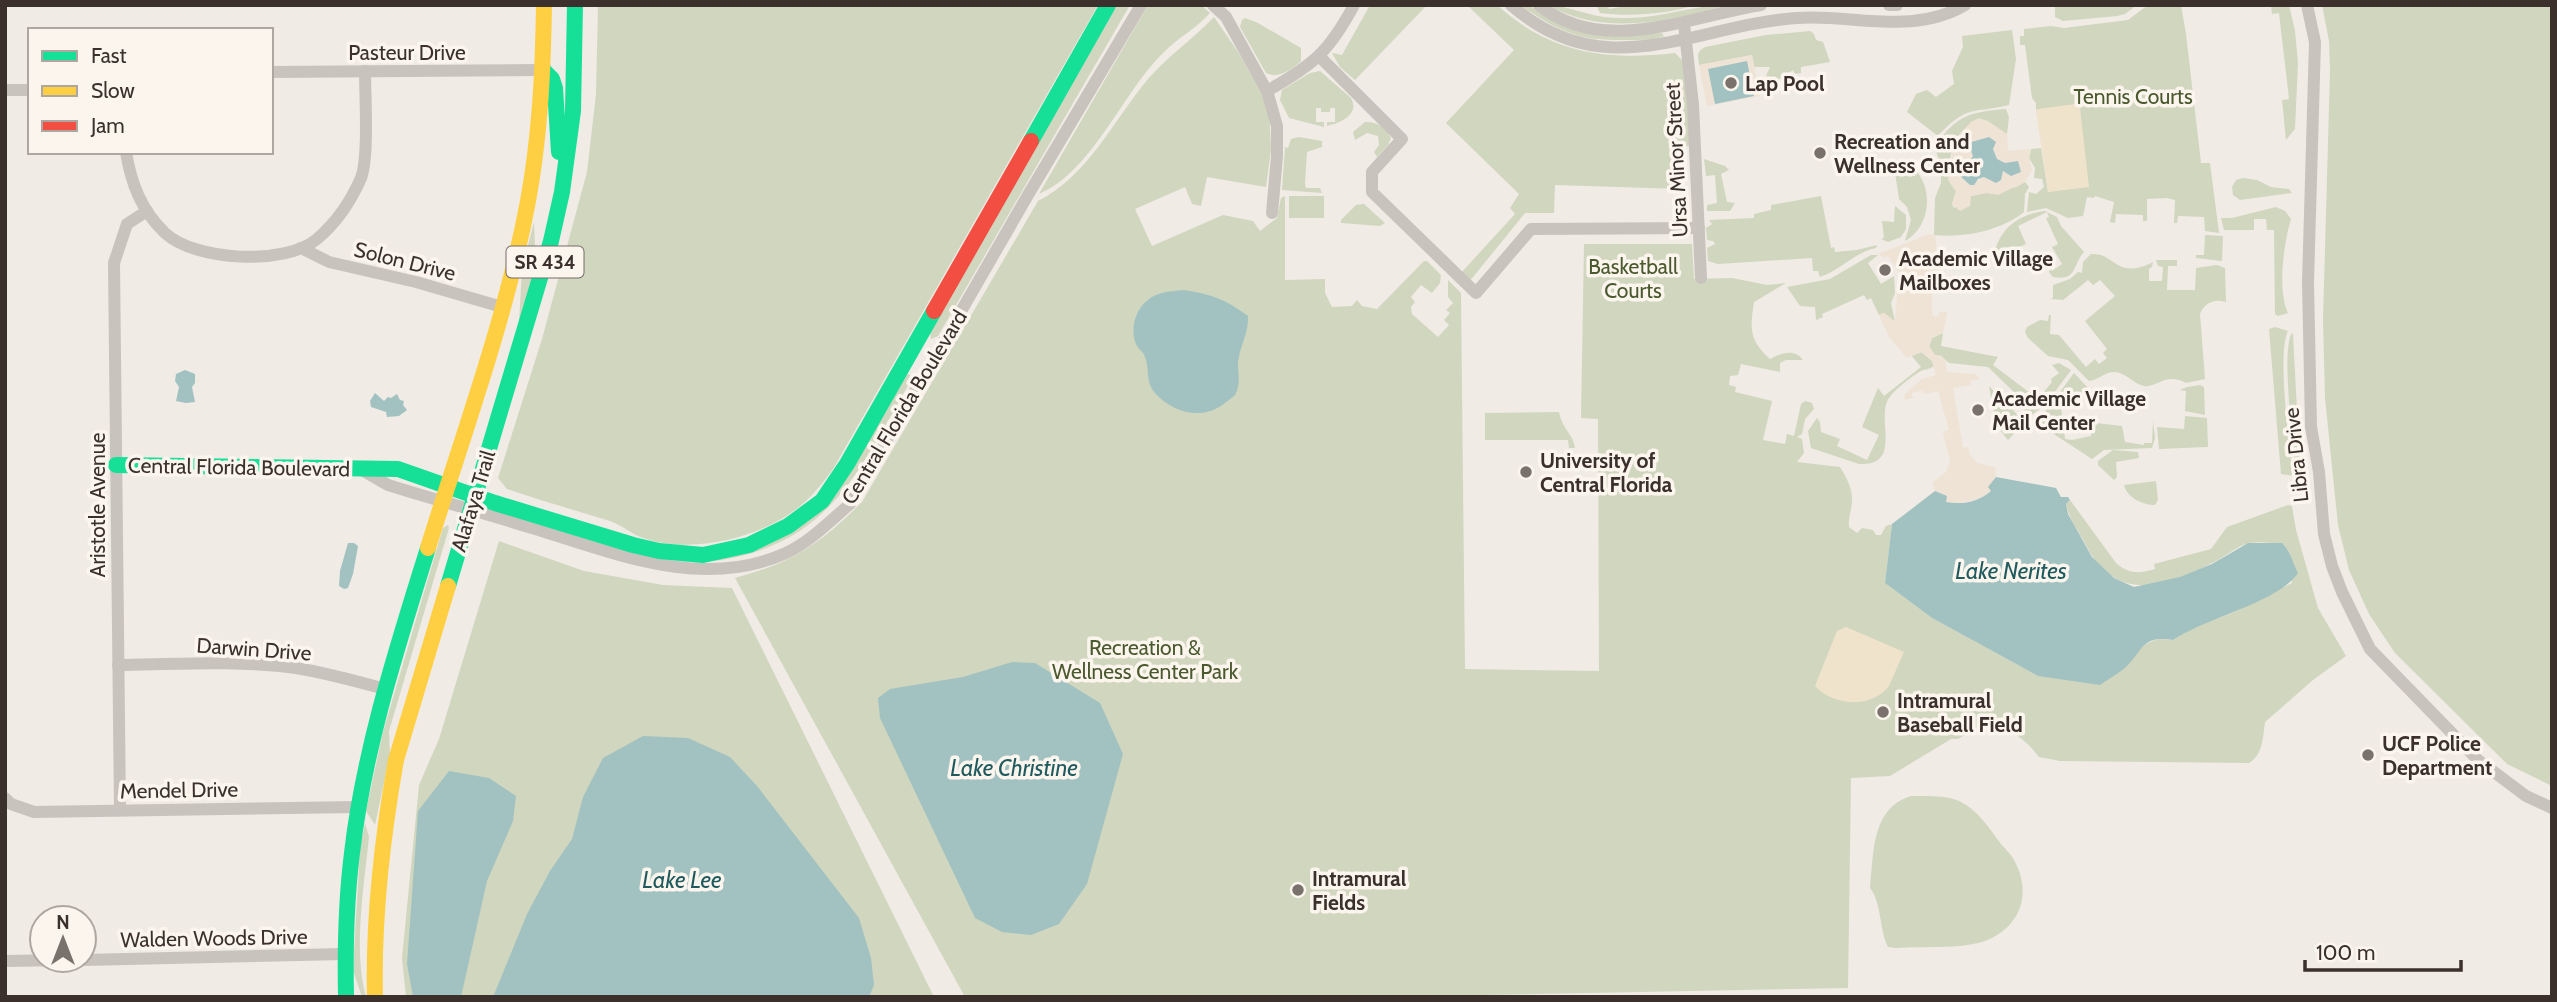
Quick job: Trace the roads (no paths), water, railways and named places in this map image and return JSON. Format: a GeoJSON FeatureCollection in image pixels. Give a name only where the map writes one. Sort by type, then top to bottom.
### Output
{"type":"FeatureCollection","features":[{"type":"Feature","properties":{"kind":"main road","name":"Alafaya Trail"},"geometry":{"type":"LineString","coordinates":[[346,997],[347,896],[358,807],[367,761],[385,689],[502,307],[531,189],[543,70],[544,5]]}},
{"type":"Feature","properties":{"kind":"main road","name":"Alafaya Trail"},"geometry":{"type":"LineString","coordinates":[[375,997],[374,954],[386,810],[402,734],[539,286],[562,192],[573,111],[575,5]]}},
{"type":"Feature","properties":{"kind":"main road","name":"Central Florida Boulevard"},"geometry":{"type":"LineString","coordinates":[[116,466],[398,469],[447,485],[473,502],[659,551],[703,555],[749,545],[788,526],[822,501],[847,464],[1108,5]]}},
{"type":"Feature","properties":{"kind":"main road"},"geometry":{"type":"LineString","coordinates":[[543,70],[552,79],[555,88],[562,192]]}},
{"type":"Feature","properties":{"kind":"main road"},"geometry":{"type":"LineString","coordinates":[[358,807],[371,827],[379,870]]}},
{"type":"Feature","properties":{"kind":"street","name":"Central Florida Boulevard"},"geometry":{"type":"LineString","coordinates":[[362,470],[388,485],[443,502],[473,502],[655,565],[703,570],[746,565],[787,552],[820,530],[850,504],[1141,5]]}},
{"type":"Feature","properties":{"kind":"street"},"geometry":{"type":"LineString","coordinates":[[1213,5],[1226,17],[1267,91],[1276,126],[1277,156],[1272,213]]}},
{"type":"Feature","properties":{"kind":"street"},"geometry":{"type":"LineString","coordinates":[[1267,91],[1320,57],[1354,5]]}},
{"type":"Feature","properties":{"kind":"street"},"geometry":{"type":"LineString","coordinates":[[1511,5],[1543,30],[1582,44],[1611,47],[1641,47],[1687,40],[1820,12],[1906,23],[1926,20],[1965,5]]}},
{"type":"Feature","properties":{"kind":"street"},"geometry":{"type":"LineString","coordinates":[[1539,5],[1574,25],[1599,29],[1647,29],[1684,24],[1761,5]]}},
{"type":"Feature","properties":{"kind":"street"},"geometry":{"type":"LineString","coordinates":[[1889,5],[1897,5]]}},
{"type":"Feature","properties":{"kind":"street","name":"Libra Drive"},"geometry":{"type":"LineString","coordinates":[[2307,5],[2315,42],[2308,282],[2311,427],[2319,472],[2324,534],[2332,566],[2370,649],[2478,760],[2526,796],[2552,808]]}},
{"type":"Feature","properties":{"kind":"street","name":"Ursa Minor Street"},"geometry":{"type":"LineString","coordinates":[[1684,24],[1693,105],[1701,278]]}},
{"type":"Feature","properties":{"kind":"street"},"geometry":{"type":"LineString","coordinates":[[1320,57],[1402,139],[1372,172],[1372,192],[1476,293],[1531,229],[1699,228]]}},
{"type":"Feature","properties":{"kind":"street","name":"Pasteur Drive"},"geometry":{"type":"LineString","coordinates":[[273,72],[543,70]]}},
{"type":"Feature","properties":{"kind":"street"},"geometry":{"type":"LineString","coordinates":[[126,154],[130,179],[146,211],[166,234],[189,248],[219,255],[262,257],[300,248],[317,240],[348,206],[362,175],[365,71]]}},
{"type":"Feature","properties":{"kind":"street"},"geometry":{"type":"LineString","coordinates":[[5,90],[28,90]]}},
{"type":"Feature","properties":{"kind":"street","name":"Aristotle Avenue"},"geometry":{"type":"LineString","coordinates":[[120,810],[114,263],[127,224],[146,211]]}},
{"type":"Feature","properties":{"kind":"street","name":"Solon Drive"},"geometry":{"type":"LineString","coordinates":[[300,248],[329,262],[416,282],[502,307]]}},
{"type":"Feature","properties":{"kind":"street","name":"Darwin Drive"},"geometry":{"type":"LineString","coordinates":[[118,665],[250,664],[321,673],[385,689]]}},
{"type":"Feature","properties":{"kind":"street","name":"Mendel Drive"},"geometry":{"type":"LineString","coordinates":[[5,798],[12,804],[34,812],[358,807]]}},
{"type":"Feature","properties":{"kind":"street","name":"Walden Woods Drive"},"geometry":{"type":"LineString","coordinates":[[98,960],[345,954]]}},
{"type":"Feature","properties":{"kind":"street"},"geometry":{"type":"LineString","coordinates":[[5,961],[28,961]]}},
{"type":"Feature","properties":{"kind":"water","name":"Lap Pool"},"geometry":{"type":"Polygon","coordinates":[[[1747,61],[1754,96],[1715,104],[1708,69],[1747,61]]]}},
{"type":"Feature","properties":{"kind":"water"},"geometry":{"type":"Polygon","coordinates":[[[1989,137],[1996,142],[1993,149],[1997,159],[2005,163],[2018,161],[2021,172],[2011,176],[2003,171],[2001,180],[1996,183],[1984,177],[1970,185],[1959,175],[1961,165],[1969,162],[1973,156],[1968,143],[1989,137]]]}},
{"type":"Feature","properties":{"kind":"water"},"geometry":{"type":"Polygon","coordinates":[[[1183,290],[1217,298],[1248,316],[1238,363],[1237,391],[1228,401],[1208,412],[1189,413],[1180,410],[1155,393],[1150,384],[1144,355],[1134,336],[1138,312],[1148,300],[1162,293],[1183,290]]]}},
{"type":"Feature","properties":{"kind":"water"},"geometry":{"type":"Polygon","coordinates":[[[185,370],[195,374],[192,387],[195,402],[176,401],[179,387],[175,381],[176,374],[185,370]]]}},
{"type":"Feature","properties":{"kind":"water"},"geometry":{"type":"Polygon","coordinates":[[[375,393],[384,401],[397,394],[400,400],[404,401],[403,405],[407,410],[399,416],[387,417],[386,412],[371,407],[370,401],[375,393]]]}},
{"type":"Feature","properties":{"kind":"water","name":"Lake Nerites"},"geometry":{"type":"Polygon","coordinates":[[[1996,477],[2056,488],[2061,497],[2068,497],[2068,514],[2092,557],[2114,578],[2134,587],[2180,577],[2212,564],[2248,543],[2282,543],[2298,573],[2275,593],[2259,601],[2203,624],[2173,640],[2150,641],[2125,668],[2100,685],[2038,676],[1932,618],[1885,583],[1892,524],[1935,491],[1947,496],[1946,502],[1964,503],[1981,498],[1991,491],[1988,487],[1996,477]]]}},
{"type":"Feature","properties":{"kind":"water"},"geometry":{"type":"Polygon","coordinates":[[[348,543],[358,546],[353,574],[348,588],[344,589],[339,586],[340,571],[348,543]]]}},
{"type":"Feature","properties":{"kind":"water","name":"Lake Christine"},"geometry":{"type":"Polygon","coordinates":[[[1012,662],[1035,663],[1100,703],[1123,754],[1087,884],[1059,924],[1031,935],[1002,932],[975,918],[880,718],[878,698],[890,689],[963,677],[1012,662]]]}},
{"type":"Feature","properties":{"kind":"water","name":"Lake Lee"},"geometry":{"type":"Polygon","coordinates":[[[643,736],[688,738],[730,757],[757,786],[859,918],[871,958],[874,985],[869,997],[493,997],[527,914],[550,871],[572,839],[583,797],[603,758],[643,736]]]}},
{"type":"Feature","properties":{"kind":"water"},"geometry":{"type":"Polygon","coordinates":[[[449,771],[489,778],[516,796],[513,821],[487,881],[461,997],[413,997],[407,964],[418,811],[449,771]]]}},
{"type":"Feature","properties":{"kind":"place","name":"Lap Pool"},"geometry":{"type":"Point","coordinates":[1731,83]}},
{"type":"Feature","properties":{"kind":"place","name":"Recreation and Wellness Center"},"geometry":{"type":"Point","coordinates":[1820,153]}},
{"type":"Feature","properties":{"kind":"place","name":"Academic Village Mailboxes"},"geometry":{"type":"Point","coordinates":[1885,270]}},
{"type":"Feature","properties":{"kind":"place","name":"Academic Village Mail Center"},"geometry":{"type":"Point","coordinates":[1978,410]}},
{"type":"Feature","properties":{"kind":"place","name":"University of Central Florida"},"geometry":{"type":"Point","coordinates":[1526,472]}},
{"type":"Feature","properties":{"kind":"place","name":"Intramural Baseball Field"},"geometry":{"type":"Point","coordinates":[1883,712]}},
{"type":"Feature","properties":{"kind":"place","name":"UCF Police Department"},"geometry":{"type":"Point","coordinates":[2368,755]}},
{"type":"Feature","properties":{"kind":"place","name":"Intramural Fields"},"geometry":{"type":"Point","coordinates":[1298,890]}},
{"type":"Feature","properties":{"kind":"park label","name":"Tennis Courts"},"geometry":{"type":"Point","coordinates":[2133,96]}},
{"type":"Feature","properties":{"kind":"park label","name":"Basketball Courts"},"geometry":{"type":"Point","coordinates":[1633,278]}},
{"type":"Feature","properties":{"kind":"park label","name":"Recreation & Wellness Center Park"},"geometry":{"type":"Point","coordinates":[1145,659]}}]}
